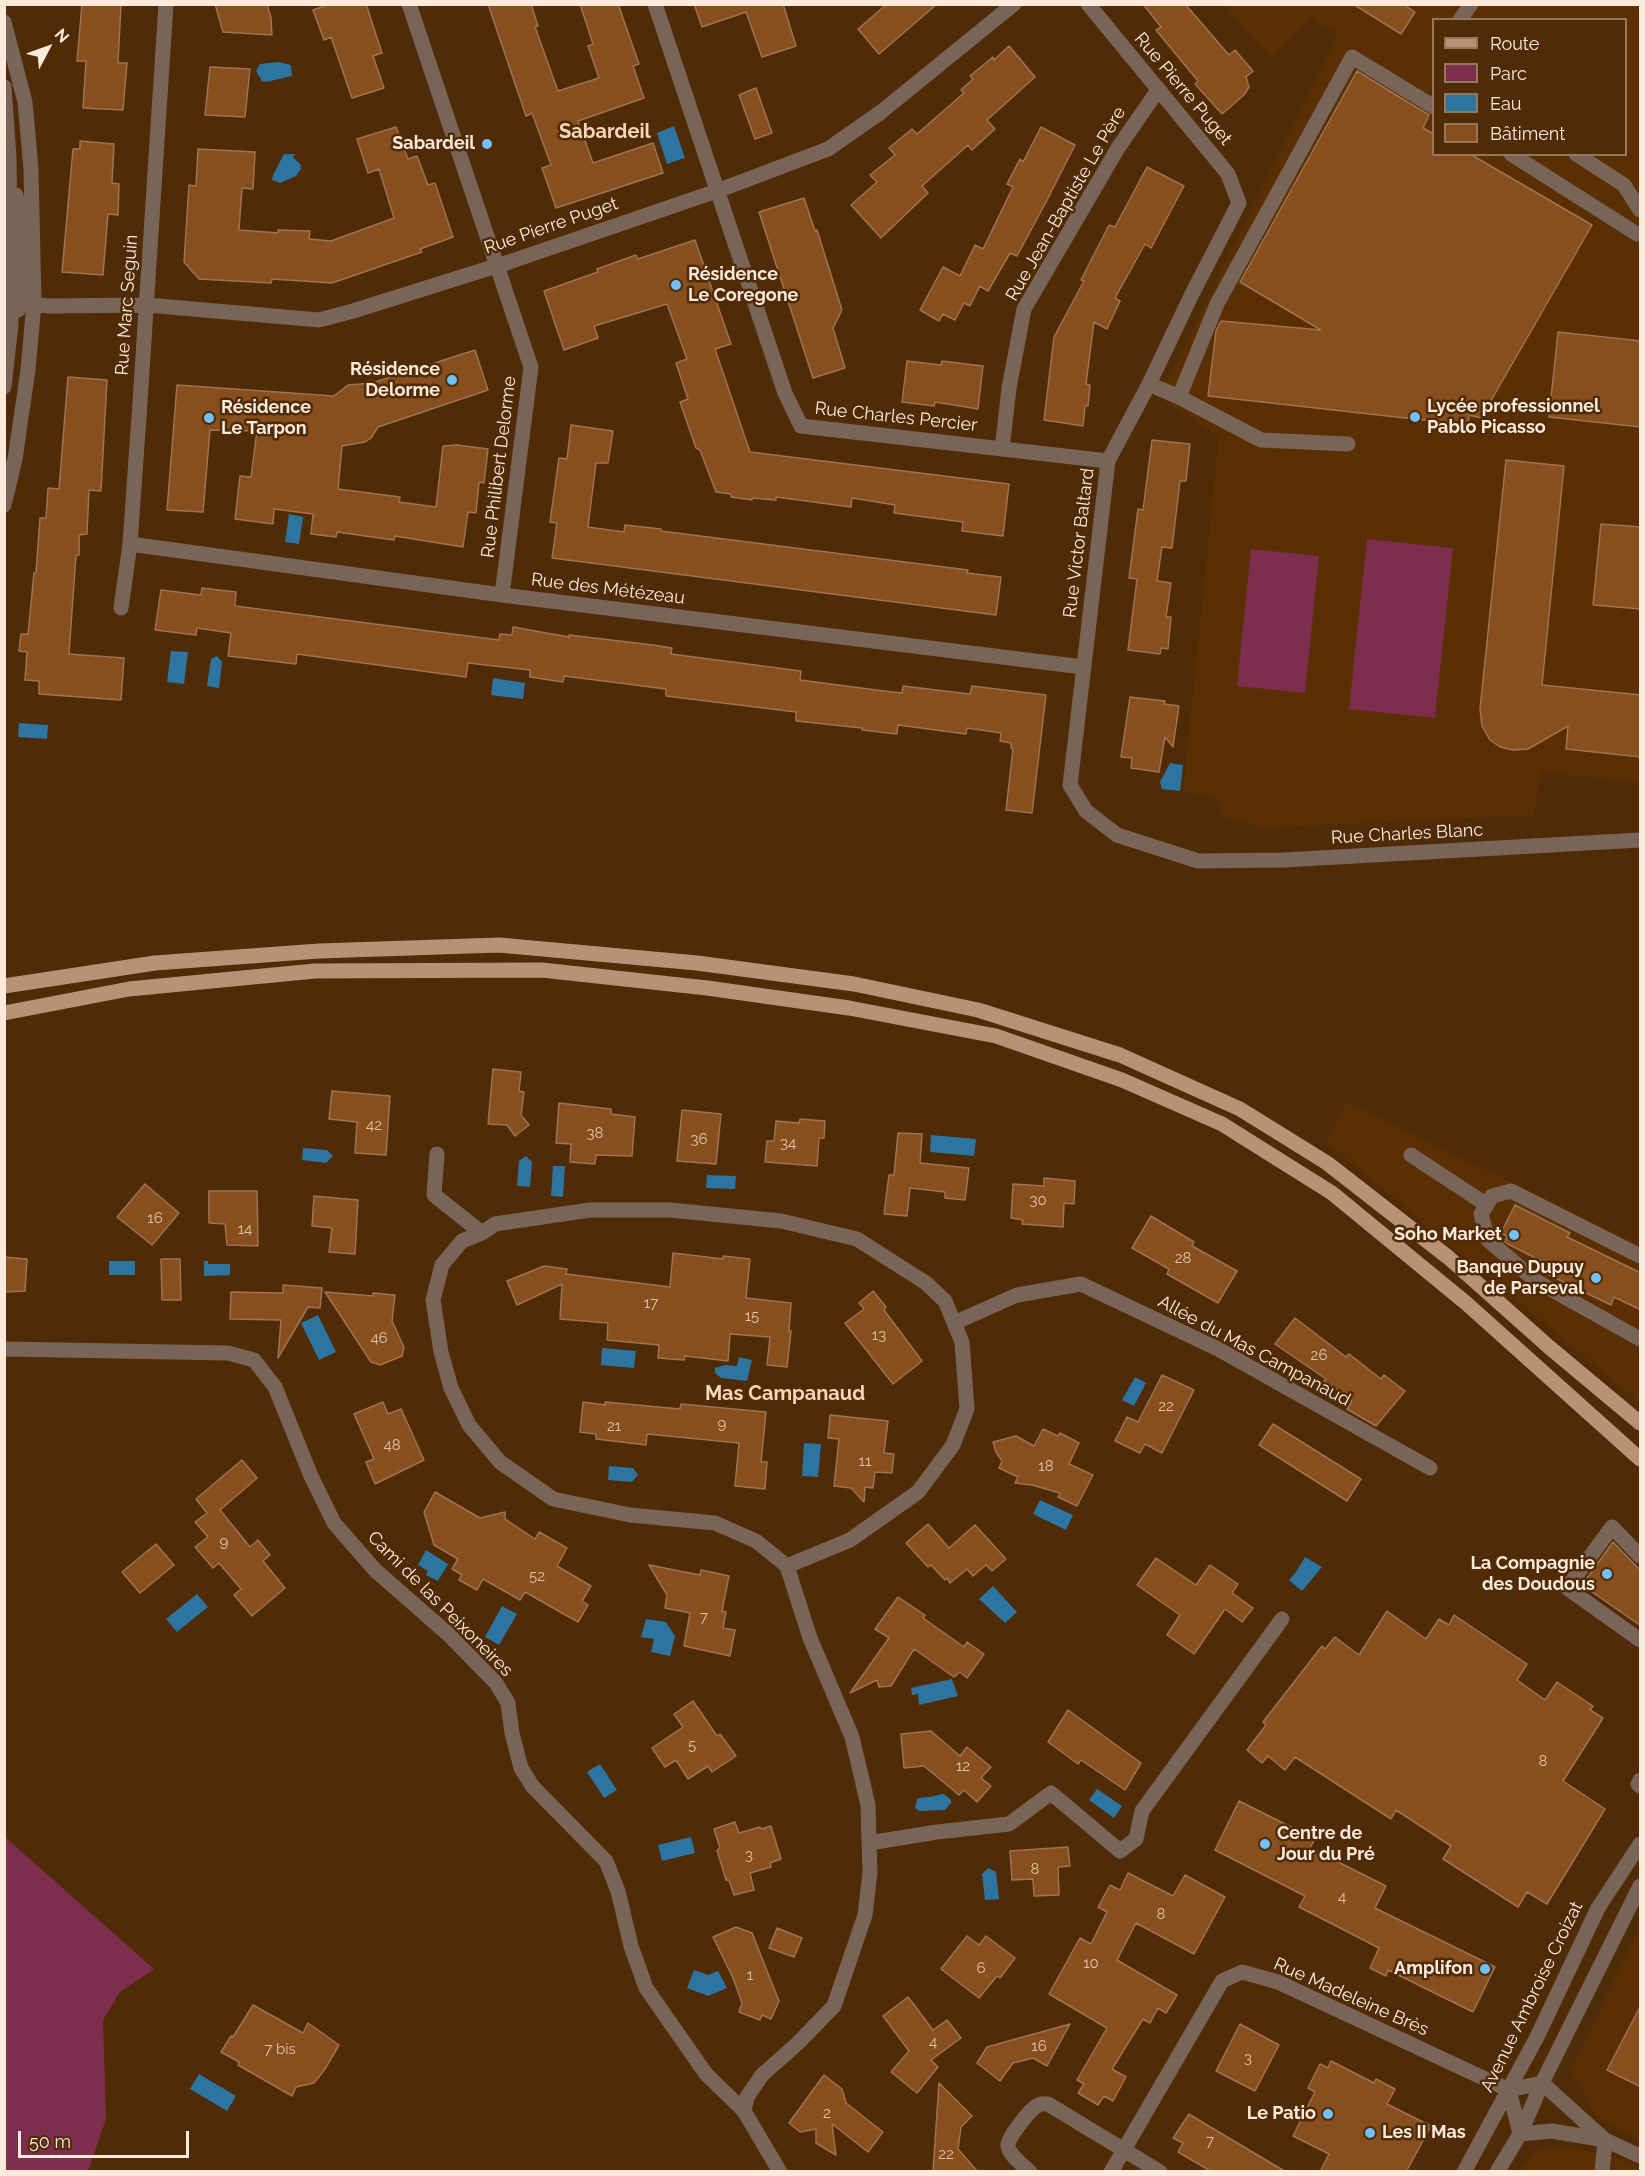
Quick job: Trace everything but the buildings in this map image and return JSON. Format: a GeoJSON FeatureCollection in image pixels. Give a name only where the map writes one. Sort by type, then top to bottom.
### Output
{"type":"FeatureCollection","features":[{"type":"Feature","properties":{"kind":"main road"},"geometry":{"type":"LineString","coordinates":[[4,986],[155,963],[320,951],[499,945],[708,964],[854,984],[978,1010],[1120,1055],[1240,1109],[1327,1163],[1449,1258],[1549,1347],[1641,1423]]}},
{"type":"Feature","properties":{"kind":"main road"},"geometry":{"type":"LineString","coordinates":[[4,1013],[129,989],[315,971],[542,970],[707,988],[837,1007],[996,1036],[1122,1080],[1222,1124],[1332,1193],[1466,1303],[1641,1459]]}},
{"type":"Feature","properties":{"kind":"street","name":"Rue Marc Seguin"},"geometry":{"type":"LineString","coordinates":[[121,608],[130,544],[166,4]]}},
{"type":"Feature","properties":{"kind":"street","name":"Rue Philibert Delorme"},"geometry":{"type":"LineString","coordinates":[[409,4],[531,367],[502,595]]}},
{"type":"Feature","properties":{"kind":"street","name":"Rue Charles Percier"},"geometry":{"type":"LineString","coordinates":[[656,4],[785,393],[801,426],[1108,461]]}},
{"type":"Feature","properties":{"kind":"street","name":"Rue Pierre Puget"},"geometry":{"type":"LineString","coordinates":[[35,304],[147,305],[319,320],[353,311],[717,191],[828,149],[881,112],[1014,4]]}},
{"type":"Feature","properties":{"kind":"street","name":"Rue Pierre Puget"},"geometry":{"type":"LineString","coordinates":[[1088,4],[1228,174],[1239,203]]}},
{"type":"Feature","properties":{"kind":"street"},"geometry":{"type":"LineString","coordinates":[[1461,18],[1471,4]]}},
{"type":"Feature","properties":{"kind":"street"},"geometry":{"type":"LineString","coordinates":[[4,22],[25,102],[31,169],[35,304],[17,447],[4,505]]}},
{"type":"Feature","properties":{"kind":"street"},"geometry":{"type":"LineString","coordinates":[[1179,397],[1217,304],[1352,57],[1432,106]]}},
{"type":"Feature","properties":{"kind":"street"},"geometry":{"type":"LineString","coordinates":[[4,87],[9,157],[11,324],[4,387]]}},
{"type":"Feature","properties":{"kind":"street","name":"Rue Jean-Baptiste Le Père"},"geometry":{"type":"LineString","coordinates":[[1002,448],[1024,309],[1118,148],[1158,90]]}},
{"type":"Feature","properties":{"kind":"street"},"geometry":{"type":"LineString","coordinates":[[1514,156],[1639,229]]}},
{"type":"Feature","properties":{"kind":"street"},"geometry":{"type":"LineString","coordinates":[[1579,156],[1624,185],[1641,210]]}},
{"type":"Feature","properties":{"kind":"street"},"geometry":{"type":"LineString","coordinates":[[9,157],[35,304]]}},
{"type":"Feature","properties":{"kind":"street","name":"Rue Victor Baltard"},"geometry":{"type":"LineString","coordinates":[[1177,854],[1117,835],[1086,810],[1071,784],[1108,461],[1239,203]]}},
{"type":"Feature","properties":{"kind":"street"},"geometry":{"type":"LineString","coordinates":[[11,324],[35,304]]}},
{"type":"Feature","properties":{"kind":"street"},"geometry":{"type":"LineString","coordinates":[[1149,384],[1261,440],[1348,444]]}},
{"type":"Feature","properties":{"kind":"street","name":"Rue des Métézeau"},"geometry":{"type":"LineString","coordinates":[[130,544],[502,595],[1083,668]]}},
{"type":"Feature","properties":{"kind":"street","name":"Rue Charles Blanc"},"geometry":{"type":"LineString","coordinates":[[1177,854],[1198,861],[1284,860],[1641,840]]}},
{"type":"Feature","properties":{"kind":"street"},"geometry":{"type":"LineString","coordinates":[[437,1154],[434,1195],[482,1233]]}},
{"type":"Feature","properties":{"kind":"street"},"geometry":{"type":"LineString","coordinates":[[1411,1155],[1486,1205]]}},
{"type":"Feature","properties":{"kind":"street"},"geometry":{"type":"LineString","coordinates":[[1641,1256],[1511,1191],[1492,1196],[1481,1214],[1488,1240],[1536,1281],[1641,1339]]}},
{"type":"Feature","properties":{"kind":"street"},"geometry":{"type":"LineString","coordinates":[[744,2111],[747,2097],[762,2074],[797,2044],[834,2006],[865,1915],[870,1873],[868,1805],[852,1737],[810,1638],[788,1566],[756,1541],[715,1523],[630,1515],[553,1499],[500,1462],[469,1425],[451,1388],[441,1352],[433,1300],[442,1265],[462,1241],[482,1233],[495,1224],[590,1210],[670,1210],[781,1221],[857,1239],[926,1282],[945,1301],[962,1342],[967,1409],[953,1445],[918,1492],[850,1540],[788,1566]]}},
{"type":"Feature","properties":{"kind":"street","name":"Allée du Mas Campanaud"},"geometry":{"type":"LineString","coordinates":[[954,1323],[1017,1295],[1081,1284],[1218,1349],[1430,1468]]}},
{"type":"Feature","properties":{"kind":"street","name":"Cami de las Peixoneires"},"geometry":{"type":"LineString","coordinates":[[4,1349],[228,1353],[254,1360],[275,1387],[311,1476],[334,1523],[375,1570],[448,1634],[496,1683],[508,1703],[520,1768],[533,1786],[606,1861],[618,1891],[631,1946],[646,1988],[706,2074],[744,2111],[780,2172]]}},
{"type":"Feature","properties":{"kind":"street"},"geometry":{"type":"LineString","coordinates":[[1641,1556],[1612,1527],[1567,1588],[1641,1640]]}},
{"type":"Feature","properties":{"kind":"street"},"geometry":{"type":"LineString","coordinates":[[869,1843],[936,1832],[1009,1824],[1045,1800],[1051,1793],[1120,1851],[1136,1839],[1142,1811],[1282,1618]]}},
{"type":"Feature","properties":{"kind":"street"},"geometry":{"type":"LineString","coordinates":[[1641,1780],[1638,1784],[1641,1786]]}},
{"type":"Feature","properties":{"kind":"street","name":"Avenue Ambroise Croizat"},"geometry":{"type":"LineString","coordinates":[[1464,2172],[1537,2037],[1598,1908],[1641,1844]]}},
{"type":"Feature","properties":{"kind":"street"},"geometry":{"type":"LineString","coordinates":[[1497,2172],[1520,2134],[1542,2084],[1641,1886]]}},
{"type":"Feature","properties":{"kind":"street","name":"Rue Madeleine Brès"},"geometry":{"type":"LineString","coordinates":[[1111,2172],[1222,1981],[1242,1972],[1278,1982],[1509,2090]]}},
{"type":"Feature","properties":{"kind":"street"},"geometry":{"type":"LineString","coordinates":[[1520,2134],[1509,2090],[1542,2084]]}},
{"type":"Feature","properties":{"kind":"street"},"geometry":{"type":"LineString","coordinates":[[1542,2084],[1605,2140]]}},
{"type":"Feature","properties":{"kind":"street"},"geometry":{"type":"LineString","coordinates":[[1030,2172],[1009,2150],[1008,2143],[1035,2107],[1041,2103],[1048,2104],[1160,2172]]}},
{"type":"Feature","properties":{"kind":"street"},"geometry":{"type":"LineString","coordinates":[[1520,2134],[1552,2130],[1605,2140],[1641,2156]]}},
{"type":"Feature","properties":{"kind":"street"},"geometry":{"type":"LineString","coordinates":[[1602,2172],[1605,2140]]}},
{"type":"Feature","properties":{"kind":"shaded area","name":"Lycée professionnel Pablo Picasso"},"geometry":{"type":"Polygon","coordinates":[[[1225,5],[1640,5],[1640,783],[1542,772],[1533,815],[1261,828],[1225,817],[1215,796],[1183,792],[1219,437],[1159,397],[1338,35],[1310,17],[1272,60],[1225,5]]]}},
{"type":"Feature","properties":{"kind":"shaded area"},"geometry":{"type":"Polygon","coordinates":[[[1347,1102],[1640,1245],[1640,1403],[1327,1142],[1347,1102]]]}},
{"type":"Feature","properties":{"kind":"shaded area"},"geometry":{"type":"Polygon","coordinates":[[[1640,1927],[1640,2140],[1597,2118],[1571,2070],[1640,1927]]]}},
{"type":"Feature","properties":{"kind":"shaded area"},"geometry":{"type":"Polygon","coordinates":[[[1554,2146],[1584,2150],[1634,2164],[1640,2167],[1640,2172],[1520,2172],[1532,2155],[1554,2146]]]}},
{"type":"Feature","properties":{"kind":"green space"},"geometry":{"type":"Polygon","coordinates":[[[1367,539],[1453,548],[1435,718],[1349,709],[1367,539]]]}},
{"type":"Feature","properties":{"kind":"green space"},"geometry":{"type":"Polygon","coordinates":[[[1251,549],[1319,556],[1305,693],[1237,686],[1251,549]]]}},
{"type":"Feature","properties":{"kind":"green space"},"geometry":{"type":"Polygon","coordinates":[[[5,1837],[154,1969],[120,1992],[103,2020],[106,2119],[88,2171],[5,2171],[5,1837]]]}},
{"type":"Feature","properties":{"kind":"water"},"geometry":{"type":"Polygon","coordinates":[[[279,62],[291,65],[292,76],[262,81],[256,71],[260,64],[279,62]]]}},
{"type":"Feature","properties":{"kind":"water"},"geometry":{"type":"Polygon","coordinates":[[[674,126],[685,158],[667,164],[657,133],[674,126]]]}},
{"type":"Feature","properties":{"kind":"water"},"geometry":{"type":"Polygon","coordinates":[[[284,154],[295,154],[293,157],[300,164],[301,169],[296,176],[280,183],[272,180],[284,154]]]}},
{"type":"Feature","properties":{"kind":"water"},"geometry":{"type":"Polygon","coordinates":[[[289,514],[303,517],[299,544],[285,542],[289,514]]]}},
{"type":"Feature","properties":{"kind":"water"},"geometry":{"type":"Polygon","coordinates":[[[171,651],[188,652],[184,684],[167,682],[171,651]]]}},
{"type":"Feature","properties":{"kind":"water"},"geometry":{"type":"Polygon","coordinates":[[[217,656],[222,662],[219,688],[207,686],[211,659],[217,656]]]}},
{"type":"Feature","properties":{"kind":"water"},"geometry":{"type":"Polygon","coordinates":[[[493,678],[525,683],[523,699],[491,695],[493,678]]]}},
{"type":"Feature","properties":{"kind":"water"},"geometry":{"type":"Polygon","coordinates":[[[19,723],[48,725],[47,739],[18,737],[19,723]]]}},
{"type":"Feature","properties":{"kind":"water"},"geometry":{"type":"Polygon","coordinates":[[[1170,763],[1183,765],[1180,791],[1162,789],[1160,782],[1170,763]]]}},
{"type":"Feature","properties":{"kind":"water"},"geometry":{"type":"Polygon","coordinates":[[[931,1135],[976,1139],[974,1156],[930,1152],[931,1135]]]}},
{"type":"Feature","properties":{"kind":"water"},"geometry":{"type":"Polygon","coordinates":[[[303,1148],[327,1150],[333,1156],[326,1163],[302,1160],[303,1148]]]}},
{"type":"Feature","properties":{"kind":"water"},"geometry":{"type":"Polygon","coordinates":[[[526,1156],[532,1162],[530,1187],[517,1186],[519,1161],[526,1156]]]}},
{"type":"Feature","properties":{"kind":"water"},"geometry":{"type":"Polygon","coordinates":[[[553,1166],[565,1166],[563,1197],[551,1196],[553,1166]]]}},
{"type":"Feature","properties":{"kind":"water"},"geometry":{"type":"Polygon","coordinates":[[[707,1175],[736,1176],[735,1189],[706,1188],[707,1175]]]}},
{"type":"Feature","properties":{"kind":"water"},"geometry":{"type":"Polygon","coordinates":[[[109,1261],[135,1261],[135,1275],[109,1275],[109,1261]]]}},
{"type":"Feature","properties":{"kind":"water"},"geometry":{"type":"Polygon","coordinates":[[[204,1261],[208,1261],[208,1264],[230,1264],[230,1275],[204,1276],[204,1261]]]}},
{"type":"Feature","properties":{"kind":"water"},"geometry":{"type":"Polygon","coordinates":[[[318,1315],[336,1352],[319,1360],[301,1323],[318,1315]]]}},
{"type":"Feature","properties":{"kind":"water"},"geometry":{"type":"Polygon","coordinates":[[[602,1348],[636,1351],[634,1368],[601,1365],[602,1348]]]}},
{"type":"Feature","properties":{"kind":"water"},"geometry":{"type":"Polygon","coordinates":[[[739,1357],[752,1360],[747,1381],[721,1378],[715,1373],[715,1368],[725,1365],[737,1366],[739,1357]]]}},
{"type":"Feature","properties":{"kind":"water"},"geometry":{"type":"Polygon","coordinates":[[[1135,1377],[1146,1383],[1134,1406],[1122,1400],[1135,1377]]]}},
{"type":"Feature","properties":{"kind":"water"},"geometry":{"type":"Polygon","coordinates":[[[804,1443],[821,1444],[818,1477],[802,1476],[804,1443]]]}},
{"type":"Feature","properties":{"kind":"water"},"geometry":{"type":"Polygon","coordinates":[[[609,1466],[633,1468],[638,1475],[632,1482],[608,1480],[609,1466]]]}},
{"type":"Feature","properties":{"kind":"water"},"geometry":{"type":"Polygon","coordinates":[[[1040,1500],[1073,1515],[1066,1530],[1033,1514],[1040,1500]]]}},
{"type":"Feature","properties":{"kind":"water"},"geometry":{"type":"Polygon","coordinates":[[[426,1550],[448,1564],[438,1581],[426,1575],[428,1571],[418,1565],[426,1550]]]}},
{"type":"Feature","properties":{"kind":"water"},"geometry":{"type":"Polygon","coordinates":[[[1305,1557],[1322,1567],[1302,1591],[1289,1580],[1305,1557]]]}},
{"type":"Feature","properties":{"kind":"water"},"geometry":{"type":"Polygon","coordinates":[[[993,1586],[1017,1612],[1005,1623],[979,1599],[993,1586]]]}},
{"type":"Feature","properties":{"kind":"water"},"geometry":{"type":"Polygon","coordinates":[[[197,1594],[208,1607],[177,1632],[166,1619],[197,1594]]]}},
{"type":"Feature","properties":{"kind":"water"},"geometry":{"type":"Polygon","coordinates":[[[502,1606],[517,1614],[499,1645],[485,1637],[502,1606]]]}},
{"type":"Feature","properties":{"kind":"water"},"geometry":{"type":"Polygon","coordinates":[[[646,1619],[666,1622],[675,1636],[670,1656],[651,1652],[654,1639],[641,1637],[646,1619]]]}},
{"type":"Feature","properties":{"kind":"water"},"geometry":{"type":"Polygon","coordinates":[[[952,1679],[958,1696],[919,1705],[918,1694],[912,1695],[911,1688],[952,1679]]]}},
{"type":"Feature","properties":{"kind":"water"},"geometry":{"type":"Polygon","coordinates":[[[600,1764],[617,1790],[604,1798],[587,1772],[600,1764]]]}},
{"type":"Feature","properties":{"kind":"water"},"geometry":{"type":"Polygon","coordinates":[[[1097,1789],[1122,1806],[1114,1818],[1089,1800],[1097,1789]]]}},
{"type":"Feature","properties":{"kind":"water"},"geometry":{"type":"Polygon","coordinates":[[[941,1794],[951,1800],[945,1810],[919,1811],[915,1808],[917,1799],[941,1794]]]}},
{"type":"Feature","properties":{"kind":"water"},"geometry":{"type":"Polygon","coordinates":[[[691,1837],[695,1853],[662,1861],[658,1845],[691,1837]]]}},
{"type":"Feature","properties":{"kind":"water"},"geometry":{"type":"Polygon","coordinates":[[[988,1868],[996,1872],[999,1899],[985,1900],[982,1874],[988,1868]]]}},
{"type":"Feature","properties":{"kind":"water"},"geometry":{"type":"Polygon","coordinates":[[[694,1970],[708,1975],[718,1971],[727,1988],[708,1996],[687,1988],[694,1970]]]}},
{"type":"Feature","properties":{"kind":"water"},"geometry":{"type":"Polygon","coordinates":[[[199,2074],[236,2096],[227,2111],[190,2089],[199,2074]]]}},
{"type":"Feature","properties":{"kind":"place","name":"Sabardeil"},"geometry":{"type":"Point","coordinates":[487,144]}},
{"type":"Feature","properties":{"kind":"place","name":"Résidence Le Coregone"},"geometry":{"type":"Point","coordinates":[676,285]}},
{"type":"Feature","properties":{"kind":"place","name":"Résidence Delorme"},"geometry":{"type":"Point","coordinates":[452,380]}},
{"type":"Feature","properties":{"kind":"place","name":"Lycée professionnel Pablo Picasso"},"geometry":{"type":"Point","coordinates":[1415,417]}},
{"type":"Feature","properties":{"kind":"place","name":"Résidence Le Tarpon"},"geometry":{"type":"Point","coordinates":[209,418]}},
{"type":"Feature","properties":{"kind":"place","name":"Soho Market"},"geometry":{"type":"Point","coordinates":[1514,1235]}},
{"type":"Feature","properties":{"kind":"place","name":"Banque Dupuy de Parseval"},"geometry":{"type":"Point","coordinates":[1596,1278]}},
{"type":"Feature","properties":{"kind":"place","name":"La Compagnie des Doudous"},"geometry":{"type":"Point","coordinates":[1607,1574]}},
{"type":"Feature","properties":{"kind":"place","name":"Centre de Jour du Pré"},"geometry":{"type":"Point","coordinates":[1265,1844]}},
{"type":"Feature","properties":{"kind":"place","name":"Amplifon"},"geometry":{"type":"Point","coordinates":[1485,1969]}},
{"type":"Feature","properties":{"kind":"place","name":"Le Patio"},"geometry":{"type":"Point","coordinates":[1328,2114]}},
{"type":"Feature","properties":{"kind":"place","name":"Les II Mas"},"geometry":{"type":"Point","coordinates":[1370,2133]}},
{"type":"Feature","properties":{"kind":"district","name":"Sabardeil"},"geometry":{"type":"Point","coordinates":[605,132]}},
{"type":"Feature","properties":{"kind":"district","name":"Mas Campanaud"},"geometry":{"type":"Point","coordinates":[785,1394]}}]}
